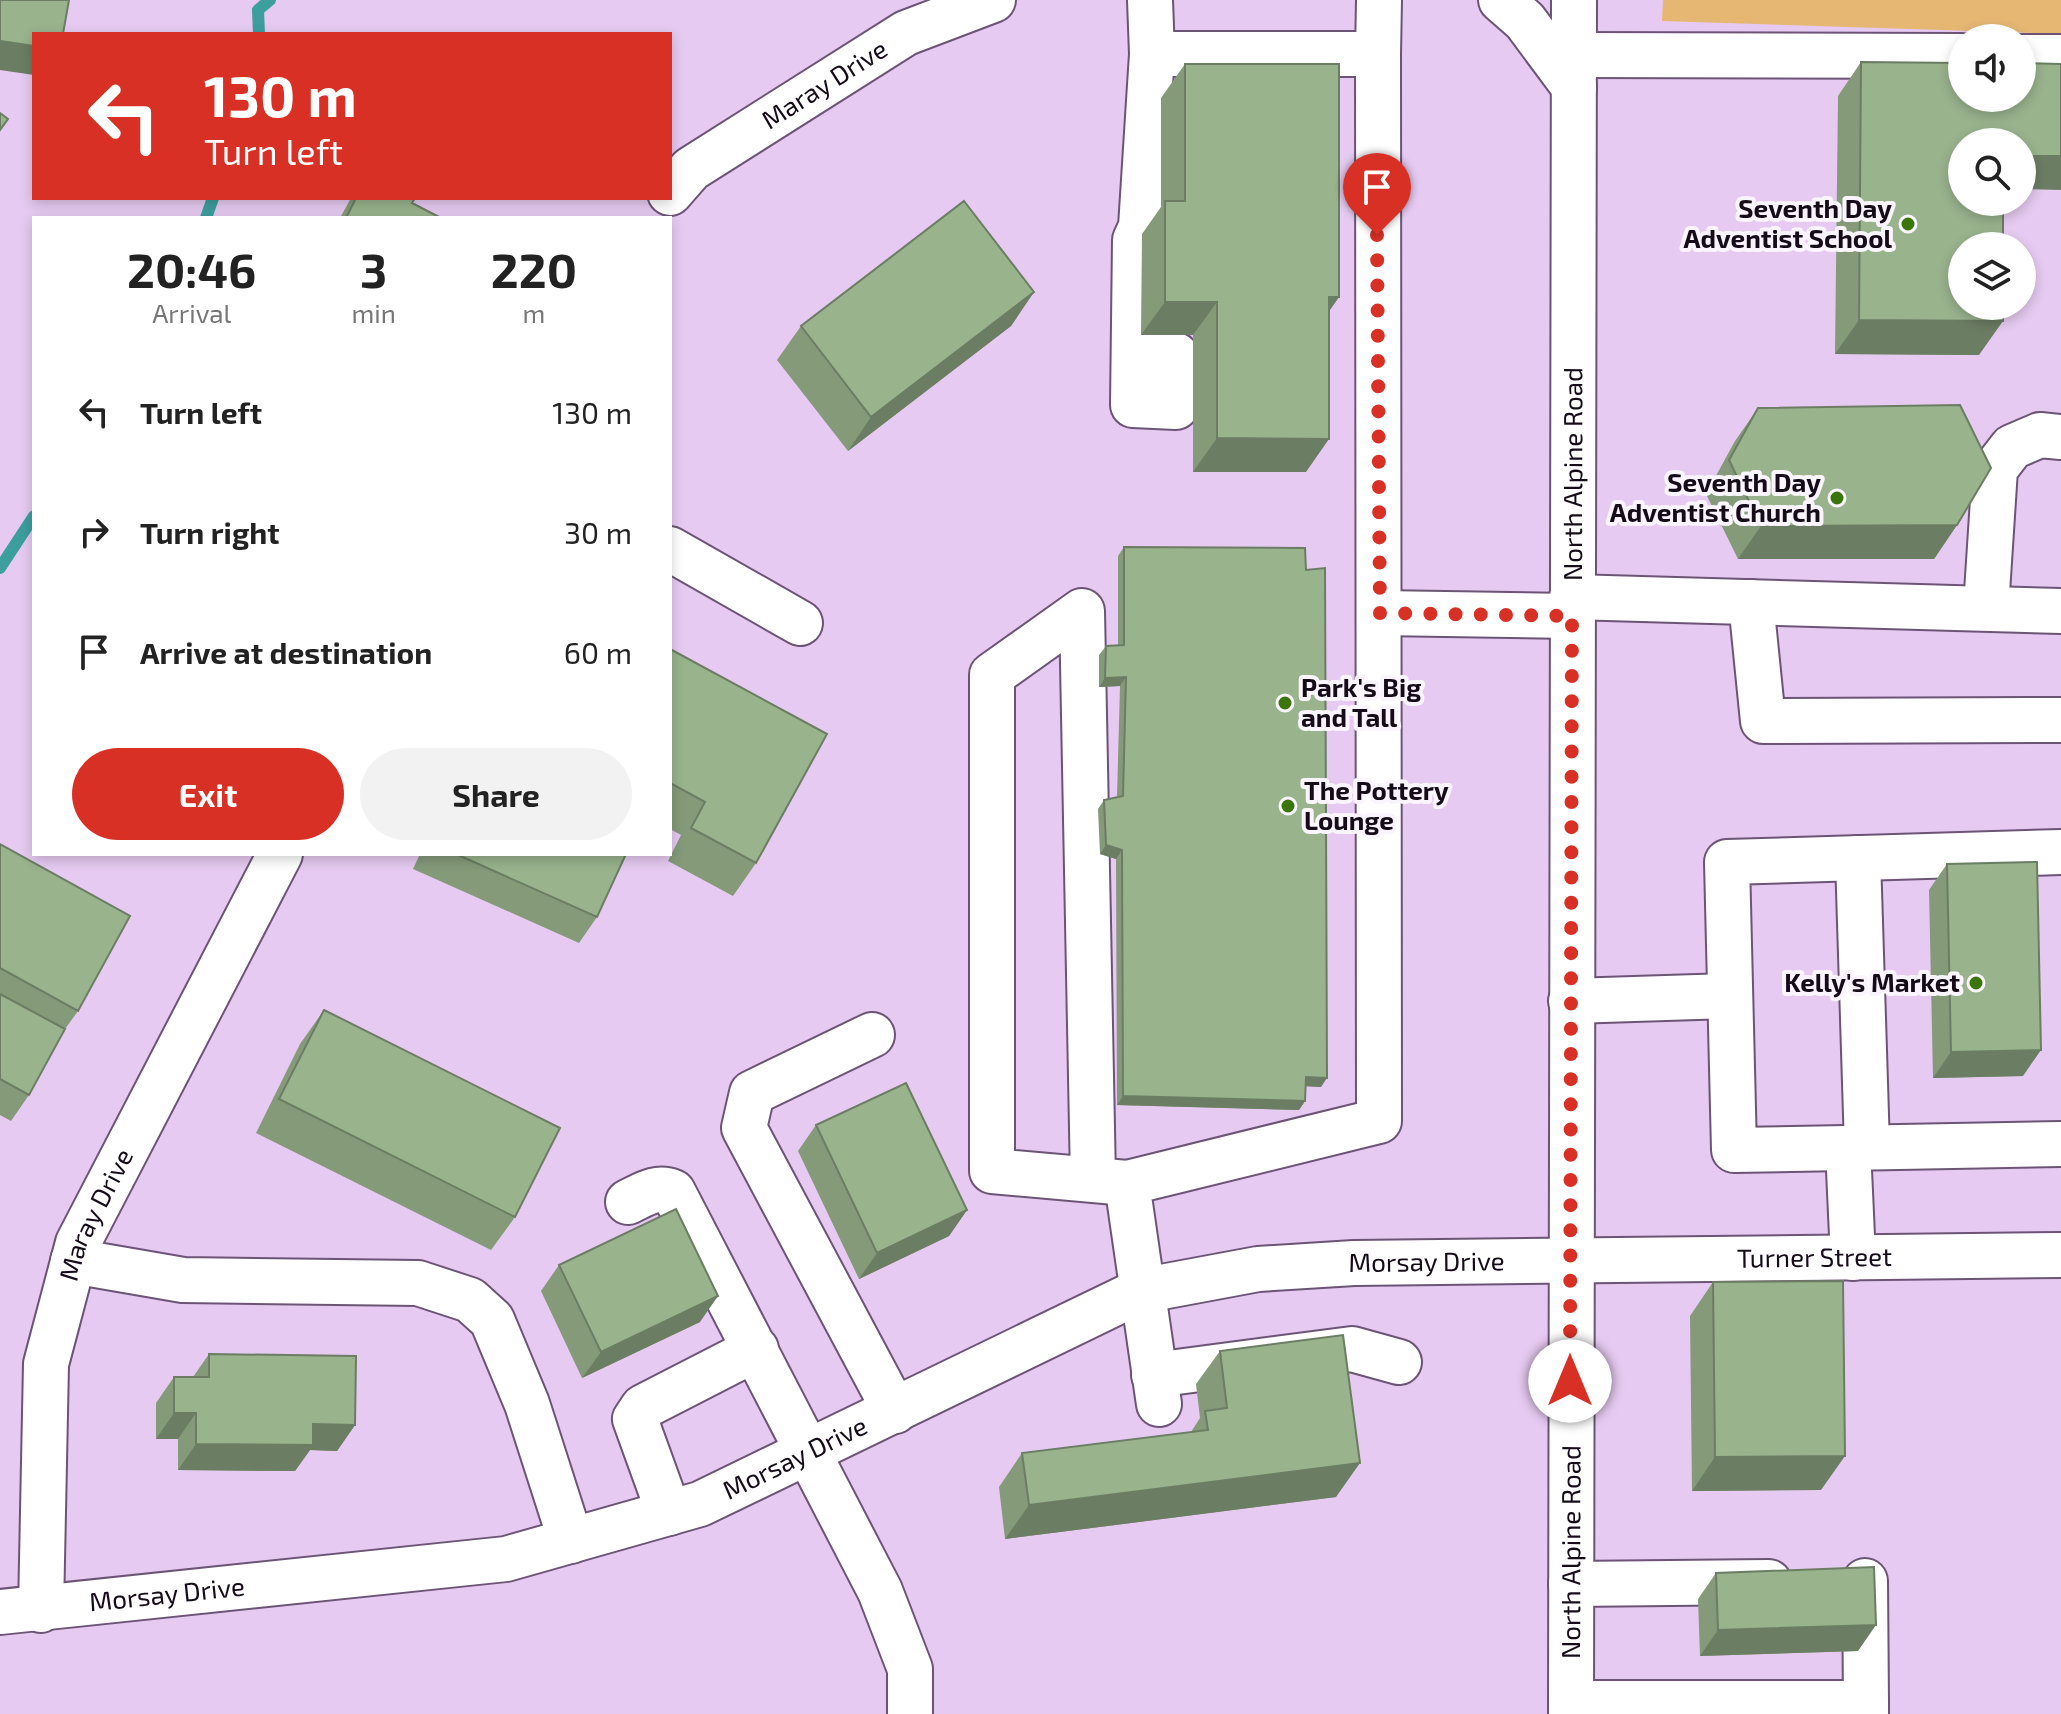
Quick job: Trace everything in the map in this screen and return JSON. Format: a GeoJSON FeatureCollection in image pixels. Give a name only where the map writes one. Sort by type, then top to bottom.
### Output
{"type":"FeatureCollection","features":[{"type":"Feature","properties":{"kind":"street","name":"Maray Drive"},"geometry":{"type":"LineString","coordinates":[[672,191],[691,169],[906,33],[993,0]]}},
{"type":"Feature","properties":{"kind":"street"},"geometry":{"type":"LineString","coordinates":[[1134,352],[1135,240],[1141,227],[1152,54],[1150,0]]}},
{"type":"Feature","properties":{"kind":"street"},"geometry":{"type":"LineString","coordinates":[[1379,0],[1376,417],[1380,613],[1379,1121],[1110,1182],[992,1171],[992,675],[1082,611],[1110,1182],[1140,1291],[1157,1390],[1352,1349],[1399,1362]]}},
{"type":"Feature","properties":{"kind":"street"},"geometry":{"type":"LineString","coordinates":[[1501,0],[1574,71],[1948,57]]}},
{"type":"Feature","properties":{"kind":"street","name":"North Alpine Road"},"geometry":{"type":"LineString","coordinates":[[1571,1708],[1574,0]]}},
{"type":"Feature","properties":{"kind":"street"},"geometry":{"type":"LineString","coordinates":[[1152,54],[1378,54]]}},
{"type":"Feature","properties":{"kind":"street"},"geometry":{"type":"LineString","coordinates":[[2036,57],[2061,57]]}},
{"type":"Feature","properties":{"kind":"street"},"geometry":{"type":"LineString","coordinates":[[651,216],[664,200]]}},
{"type":"Feature","properties":{"kind":"street"},"geometry":{"type":"LineString","coordinates":[[1986,608],[1995,469],[2012,447],[2040,435],[2061,437]]}},
{"type":"Feature","properties":{"kind":"street"},"geometry":{"type":"LineString","coordinates":[[672,550],[800,623]]}},
{"type":"Feature","properties":{"kind":"street"},"geometry":{"type":"LineString","coordinates":[[1380,613],[1751,602],[2061,611]]}},
{"type":"Feature","properties":{"kind":"street"},"geometry":{"type":"LineString","coordinates":[[1751,602],[1763,721],[2061,720]]}},
{"type":"Feature","properties":{"kind":"street"},"geometry":{"type":"LineString","coordinates":[[2061,852],[1727,862],[1734,1150],[2061,1144]]}},
{"type":"Feature","properties":{"kind":"street","name":"Maray Drive"},"geometry":{"type":"LineString","coordinates":[[21,1611],[46,1364],[78,1243],[279,856]]}},
{"type":"Feature","properties":{"kind":"street"},"geometry":{"type":"LineString","coordinates":[[1853,1258],[1858,1148],[1858,858]]}},
{"type":"Feature","properties":{"kind":"street"},"geometry":{"type":"LineString","coordinates":[[1571,1001],[1729,996]]}},
{"type":"Feature","properties":{"kind":"street"},"geometry":{"type":"LineString","coordinates":[[872,1035],[752,1093],[744,1128],[895,1411]]}},
{"type":"Feature","properties":{"kind":"street"},"geometry":{"type":"LineString","coordinates":[[628,1202],[651,1190],[663,1188],[673,1192],[880,1591],[910,1669],[910,1714]]}},
{"type":"Feature","properties":{"kind":"street","name":"Turner Street"},"geometry":{"type":"LineString","coordinates":[[1570,1262],[2061,1255]]}},
{"type":"Feature","properties":{"kind":"street"},"geometry":{"type":"LineString","coordinates":[[73,1261],[183,1280],[418,1283],[470,1300],[492,1320],[527,1404],[571,1541]]}},
{"type":"Feature","properties":{"kind":"street","name":"Morsay Drive"},"geometry":{"type":"LineString","coordinates":[[21,1611],[506,1559],[669,1513],[700,1504],[1140,1291],[1258,1269],[1326,1265],[1570,1262]]}},
{"type":"Feature","properties":{"kind":"street"},"geometry":{"type":"LineString","coordinates":[[669,1513],[635,1419],[643,1407],[756,1349]]}},
{"type":"Feature","properties":{"kind":"street"},"geometry":{"type":"LineString","coordinates":[[1571,1584],[1865,1581],[1866,1708],[1571,1708]]}},
{"type":"Feature","properties":{"kind":"shaded area"},"geometry":{"type":"Polygon","coordinates":[[[1663,0],[2061,0],[2061,34],[2036,33],[2036,24],[1948,24],[1948,30],[1662,21],[1663,0]]]}},
{"type":"Feature","properties":{"kind":"building"},"geometry":{"type":"Polygon","coordinates":[[[0,0],[69,0],[63,32],[32,32],[32,46],[0,41],[0,0]]]}},
{"type":"Feature","properties":{"kind":"building"},"geometry":{"type":"Polygon","coordinates":[[[1861,62],[1948,63],[1948,112],[2036,112],[2036,63],[2061,64],[2061,156],[2036,156],[2036,128],[1948,128],[1948,216],[2003,216],[2003,232],[1948,232],[1948,320],[2003,321],[1859,320],[1861,62]]]}},
{"type":"Feature","properties":{"kind":"building"},"geometry":{"type":"Polygon","coordinates":[[[1185,64],[1339,64],[1339,297],[1329,297],[1329,439],[1217,438],[1217,302],[1165,302],[1165,201],[1185,201],[1185,64]]]}},
{"type":"Feature","properties":{"kind":"building"},"geometry":{"type":"Polygon","coordinates":[[[0,113],[8,119],[0,130],[0,113]]]}},
{"type":"Feature","properties":{"kind":"building"},"geometry":{"type":"Polygon","coordinates":[[[355,200],[414,200],[412,203],[437,216],[347,216],[355,200]]]}},
{"type":"Feature","properties":{"kind":"building"},"geometry":{"type":"Polygon","coordinates":[[[964,201],[1034,292],[871,417],[801,326],[964,201]]]}},
{"type":"Feature","properties":{"kind":"building","name":"Seventh Day Adventist Church"},"geometry":{"type":"Polygon","coordinates":[[[1960,405],[1991,468],[1957,525],[1761,526],[1729,460],[1758,408],[1960,405]]]}},
{"type":"Feature","properties":{"kind":"building"},"geometry":{"type":"Polygon","coordinates":[[[1124,547],[1305,548],[1306,570],[1325,568],[1327,1078],[1306,1077],[1305,1101],[1123,1096],[1122,850],[1106,845],[1104,800],[1123,796],[1126,677],[1105,678],[1106,646],[1124,645],[1124,547]]]}},
{"type":"Feature","properties":{"kind":"building"},"geometry":{"type":"Polygon","coordinates":[[[672,650],[827,734],[756,863],[691,828],[705,802],[672,784],[672,650]]]}},
{"type":"Feature","properties":{"kind":"building"},"geometry":{"type":"Polygon","coordinates":[[[0,844],[130,916],[78,1011],[0,968],[0,844]]]}},
{"type":"Feature","properties":{"kind":"building"},"geometry":{"type":"Polygon","coordinates":[[[460,856],[625,856],[597,917],[460,856]]]}},
{"type":"Feature","properties":{"kind":"building","name":"Kelly's Market"},"geometry":{"type":"Polygon","coordinates":[[[2037,862],[2041,1050],[1951,1052],[1947,864],[2037,862]]]}},
{"type":"Feature","properties":{"kind":"building"},"geometry":{"type":"Polygon","coordinates":[[[0,994],[65,1029],[29,1095],[0,1079],[0,994]]]}},
{"type":"Feature","properties":{"kind":"building"},"geometry":{"type":"Polygon","coordinates":[[[324,1010],[560,1128],[515,1217],[279,1099],[324,1010]]]}},
{"type":"Feature","properties":{"kind":"building"},"geometry":{"type":"Polygon","coordinates":[[[906,1083],[967,1210],[877,1253],[816,1125],[906,1083]]]}},
{"type":"Feature","properties":{"kind":"building"},"geometry":{"type":"Polygon","coordinates":[[[676,1209],[718,1296],[601,1352],[559,1265],[676,1209]]]}},
{"type":"Feature","properties":{"kind":"building"},"geometry":{"type":"Polygon","coordinates":[[[1843,1281],[1845,1456],[1715,1457],[1713,1282],[1843,1281]]]}},
{"type":"Feature","properties":{"kind":"building"},"geometry":{"type":"Polygon","coordinates":[[[1343,1335],[1360,1463],[1029,1505],[1022,1453],[1208,1430],[1205,1411],[1227,1408],[1220,1351],[1343,1335]]]}},
{"type":"Feature","properties":{"kind":"building"},"geometry":{"type":"Polygon","coordinates":[[[209,1354],[356,1356],[355,1425],[313,1424],[313,1445],[196,1444],[196,1413],[174,1413],[174,1377],[209,1377],[209,1354]]]}},
{"type":"Feature","properties":{"kind":"building"},"geometry":{"type":"Polygon","coordinates":[[[1874,1567],[1876,1625],[1718,1630],[1716,1573],[1874,1567]]]}},
{"type":"Feature","properties":{"kind":"waterway"},"geometry":{"type":"LineString","coordinates":[[259,32],[258,10],[270,0]]}},
{"type":"Feature","properties":{"kind":"waterway"},"geometry":{"type":"LineString","coordinates":[[207,216],[212,200]]}},
{"type":"Feature","properties":{"kind":"waterway"},"geometry":{"type":"LineString","coordinates":[[0,568],[32,519]]}},
{"type":"Feature","properties":{"kind":"place","name":"Seventh Day Adventist School"},"geometry":{"type":"Point","coordinates":[1908,224]}},
{"type":"Feature","properties":{"kind":"place","name":"Seventh Day Adventist Church"},"geometry":{"type":"Point","coordinates":[1837,498]}},
{"type":"Feature","properties":{"kind":"place","name":"Park's Big and Tall"},"geometry":{"type":"Point","coordinates":[1285,703]}},
{"type":"Feature","properties":{"kind":"place","name":"The Pottery Lounge"},"geometry":{"type":"Point","coordinates":[1288,806]}},
{"type":"Feature","properties":{"kind":"place","name":"Kelly's Market"},"geometry":{"type":"Point","coordinates":[1976,983]}},
{"type":"Feature","properties":{"kind":"route"},"geometry":{"type":"LineString","coordinates":[[1377,235],[1376,417],[1380,613],[1572,616],[1570,1381]]}}]}
